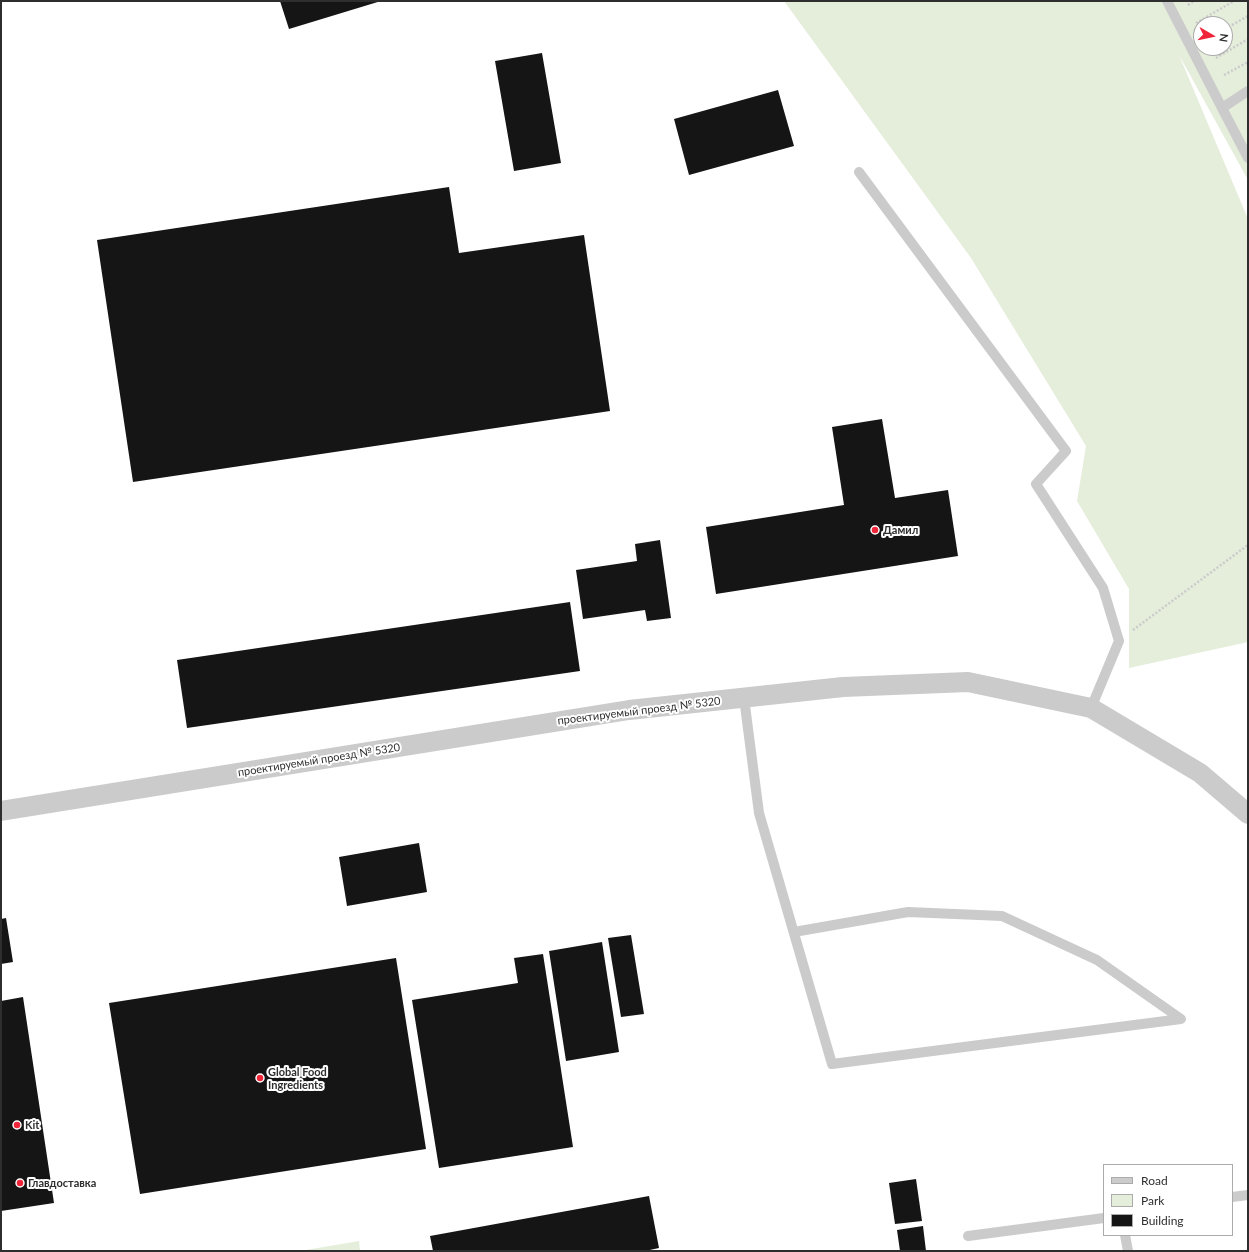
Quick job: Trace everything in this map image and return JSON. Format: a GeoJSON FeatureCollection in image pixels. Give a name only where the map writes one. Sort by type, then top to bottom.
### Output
{"type":"FeatureCollection","features":[{"type":"Feature","properties":{"kind":"street","name":"проектируемый проезд № 5320"},"geometry":{"type":"LineString","coordinates":[[1,811],[629,710],[843,687],[968,682],[1091,708],[1200,773],[1248,814]]}},
{"type":"Feature","properties":{"kind":"lane"},"geometry":{"type":"LineString","coordinates":[[1167,1],[1248,158]]}},
{"type":"Feature","properties":{"kind":"lane"},"geometry":{"type":"LineString","coordinates":[[1222,108],[1248,91]]}},
{"type":"Feature","properties":{"kind":"lane"},"geometry":{"type":"LineString","coordinates":[[859,172],[1066,451],[1036,484],[1103,588],[1119,640],[1091,708]]}},
{"type":"Feature","properties":{"kind":"lane"},"geometry":{"type":"LineString","coordinates":[[744,698],[759,813],[832,1064],[1181,1020],[1097,960],[1002,916],[908,912],[794,932]]}},
{"type":"Feature","properties":{"kind":"lane"},"geometry":{"type":"LineString","coordinates":[[1233,1197],[1248,1195]]}},
{"type":"Feature","properties":{"kind":"lane"},"geometry":{"type":"LineString","coordinates":[[968,1236],[1103,1218]]}},
{"type":"Feature","properties":{"kind":"lane"},"geometry":{"type":"LineString","coordinates":[[1126,1236],[1128,1251]]}},
{"type":"Feature","properties":{"kind":"path"},"geometry":{"type":"LineString","coordinates":[[1182,31],[1234,1]]}},
{"type":"Feature","properties":{"kind":"path"},"geometry":{"type":"LineString","coordinates":[[1233,24],[1248,16]]}},
{"type":"Feature","properties":{"kind":"path"},"geometry":{"type":"LineString","coordinates":[[1200,66],[1248,39]]}},
{"type":"Feature","properties":{"kind":"path"},"geometry":{"type":"LineString","coordinates":[[1210,84],[1248,62]]}},
{"type":"Feature","properties":{"kind":"path"},"geometry":{"type":"LineString","coordinates":[[1119,640],[1248,544]]}},
{"type":"Feature","properties":{"kind":"green space"},"geometry":{"type":"Polygon","coordinates":[[[784,1],[1248,1],[1248,180],[1179,55],[1248,219],[1248,642],[1129,668],[1129,589],[1077,501],[1086,446],[971,258],[784,1]]]}},
{"type":"Feature","properties":{"kind":"green space"},"geometry":{"type":"Polygon","coordinates":[[[359,1241],[360,1251],[300,1251],[359,1241]]]}},
{"type":"Feature","properties":{"kind":"building"},"geometry":{"type":"Polygon","coordinates":[[[280,1],[381,1],[289,29],[280,1]]]}},
{"type":"Feature","properties":{"kind":"building"},"geometry":{"type":"Polygon","coordinates":[[[542,53],[561,163],[514,171],[495,61],[542,53]]]}},
{"type":"Feature","properties":{"kind":"building"},"geometry":{"type":"Polygon","coordinates":[[[778,90],[794,146],[689,175],[674,119],[778,90]]]}},
{"type":"Feature","properties":{"kind":"building"},"geometry":{"type":"Polygon","coordinates":[[[449,187],[459,253],[584,235],[610,411],[133,482],[97,240],[449,187]]]}},
{"type":"Feature","properties":{"kind":"building"},"geometry":{"type":"Polygon","coordinates":[[[882,419],[895,498],[948,490],[958,556],[716,594],[706,527],[844,505],[832,427],[882,419]]]}},
{"type":"Feature","properties":{"kind":"building"},"geometry":{"type":"Polygon","coordinates":[[[660,540],[671,618],[647,621],[645,610],[583,619],[576,570],[637,561],[635,544],[660,540]]]}},
{"type":"Feature","properties":{"kind":"building"},"geometry":{"type":"Polygon","coordinates":[[[570,602],[580,671],[187,728],[177,660],[570,602]]]}},
{"type":"Feature","properties":{"kind":"building"},"geometry":{"type":"Polygon","coordinates":[[[419,843],[427,892],[347,906],[339,857],[419,843]]]}},
{"type":"Feature","properties":{"kind":"building"},"geometry":{"type":"Polygon","coordinates":[[[6,918],[13,962],[1,964],[1,919],[6,918]]]}},
{"type":"Feature","properties":{"kind":"building"},"geometry":{"type":"Polygon","coordinates":[[[631,935],[644,1014],[621,1017],[608,938],[631,935]]]}},
{"type":"Feature","properties":{"kind":"building"},"geometry":{"type":"Polygon","coordinates":[[[602,942],[619,1052],[566,1061],[549,951],[602,942]]]}},
{"type":"Feature","properties":{"kind":"building"},"geometry":{"type":"Polygon","coordinates":[[[543,954],[573,1147],[439,1168],[412,1000],[518,983],[514,958],[543,954]]]}},
{"type":"Feature","properties":{"kind":"building"},"geometry":{"type":"Polygon","coordinates":[[[396,958],[426,1149],[140,1194],[109,1003],[396,958]]]}},
{"type":"Feature","properties":{"kind":"building"},"geometry":{"type":"Polygon","coordinates":[[[23,997],[54,1203],[1,1211],[1,1001],[23,997]]]}},
{"type":"Feature","properties":{"kind":"building"},"geometry":{"type":"Polygon","coordinates":[[[916,1179],[922,1221],[895,1224],[889,1183],[916,1179]]]}},
{"type":"Feature","properties":{"kind":"building"},"geometry":{"type":"Polygon","coordinates":[[[649,1196],[659,1248],[645,1251],[433,1251],[430,1236],[649,1196]]]}},
{"type":"Feature","properties":{"kind":"building"},"geometry":{"type":"Polygon","coordinates":[[[923,1226],[926,1251],[900,1251],[897,1230],[923,1226]]]}},
{"type":"Feature","properties":{"kind":"place","name":"Дамил"},"geometry":{"type":"Point","coordinates":[875,530]}},
{"type":"Feature","properties":{"kind":"place","name":"Global Food Ingredients"},"geometry":{"type":"Point","coordinates":[260,1078]}},
{"type":"Feature","properties":{"kind":"place","name":"Kit"},"geometry":{"type":"Point","coordinates":[17,1125]}},
{"type":"Feature","properties":{"kind":"place","name":"Главдоставка"},"geometry":{"type":"Point","coordinates":[20,1183]}}]}
